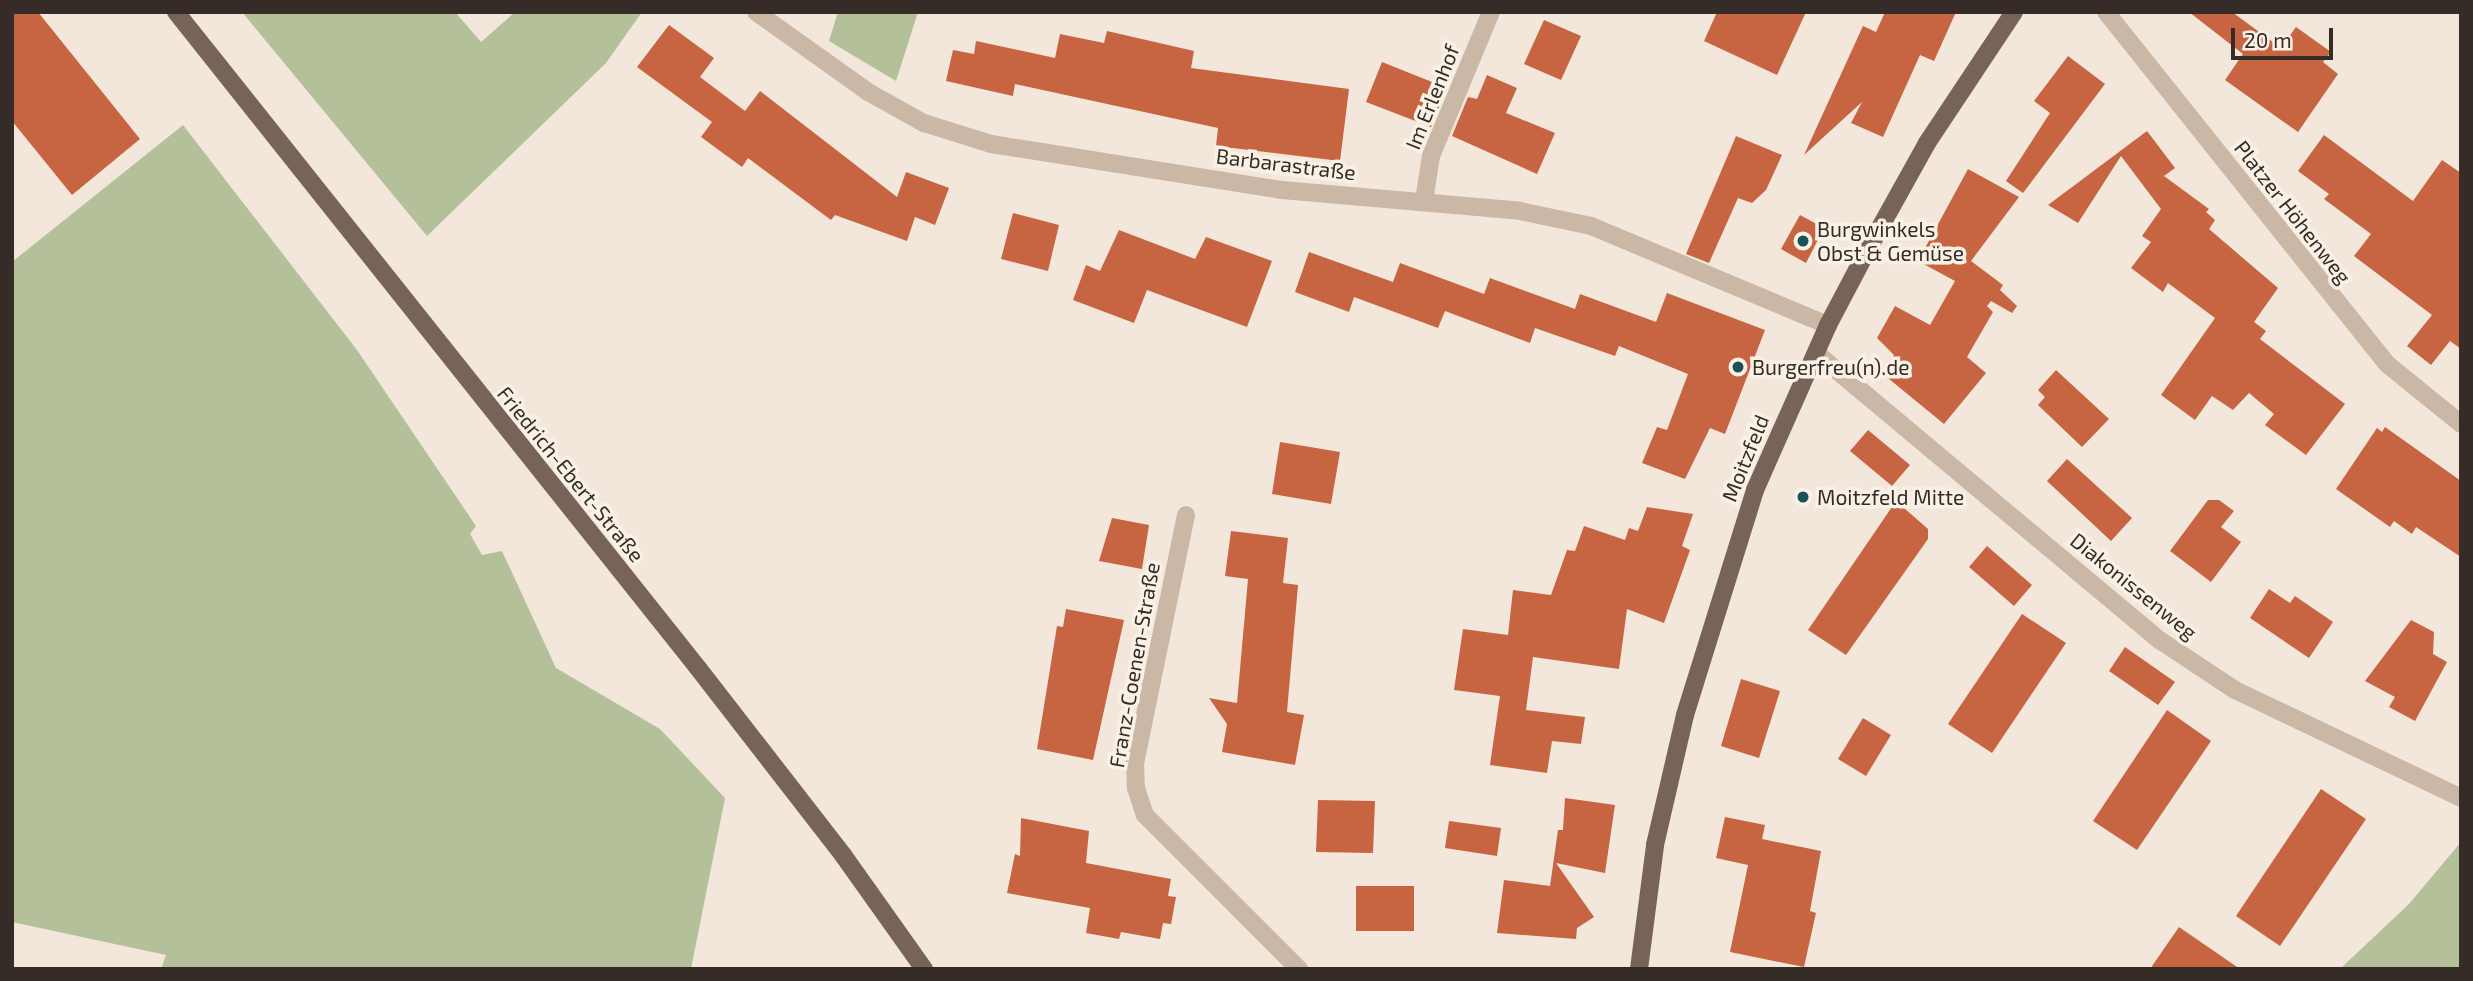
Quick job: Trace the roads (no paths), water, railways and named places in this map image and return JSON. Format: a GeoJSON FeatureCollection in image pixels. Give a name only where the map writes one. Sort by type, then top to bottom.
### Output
{"type":"FeatureCollection","features":[{"type":"Feature","properties":{"kind":"main road","name":"Friedrich-Ebert-Straße"},"geometry":{"type":"LineString","coordinates":[[176,12],[698,668],[844,855],[924,969]]}},
{"type":"Feature","properties":{"kind":"main road","name":"Moitzfeld"},"geometry":{"type":"LineString","coordinates":[[1639,969],[1655,845],[1719,594],[1755,490],[1828,325],[1927,143],[2014,12]]}},
{"type":"Feature","properties":{"kind":"street","name":"Barbarastraße"},"geometry":{"type":"LineString","coordinates":[[756,12],[869,92],[924,123],[991,144],[1282,190],[1520,211],[1591,226],[1828,325]]}},
{"type":"Feature","properties":{"kind":"street","name":"Im Erlenhof"},"geometry":{"type":"LineString","coordinates":[[1424,201],[1431,156],[1491,12]]}},
{"type":"Feature","properties":{"kind":"street","name":"Platzer Höhenweg"},"geometry":{"type":"LineString","coordinates":[[2106,12],[2387,364],[2461,424]]}},
{"type":"Feature","properties":{"kind":"street","name":"Diakonissenweg"},"geometry":{"type":"LineString","coordinates":[[1816,353],[2161,641],[2257,702],[2461,798]]}},
{"type":"Feature","properties":{"kind":"street","name":"Franz-Coenen-Straße"},"geometry":{"type":"LineString","coordinates":[[1186,515],[1135,762],[1136,788],[1145,815],[1299,969]]}},
{"type":"Feature","properties":{"kind":"place","name":"Burgwinkels Obst & Gemüse"},"geometry":{"type":"Point","coordinates":[1803,241]}},
{"type":"Feature","properties":{"kind":"place","name":"Burgerfreu(n).de"},"geometry":{"type":"Point","coordinates":[1738,367]}},
{"type":"Feature","properties":{"kind":"place","name":"Moitzfeld Mitte"},"geometry":{"type":"Point","coordinates":[1803,497]}}]}
